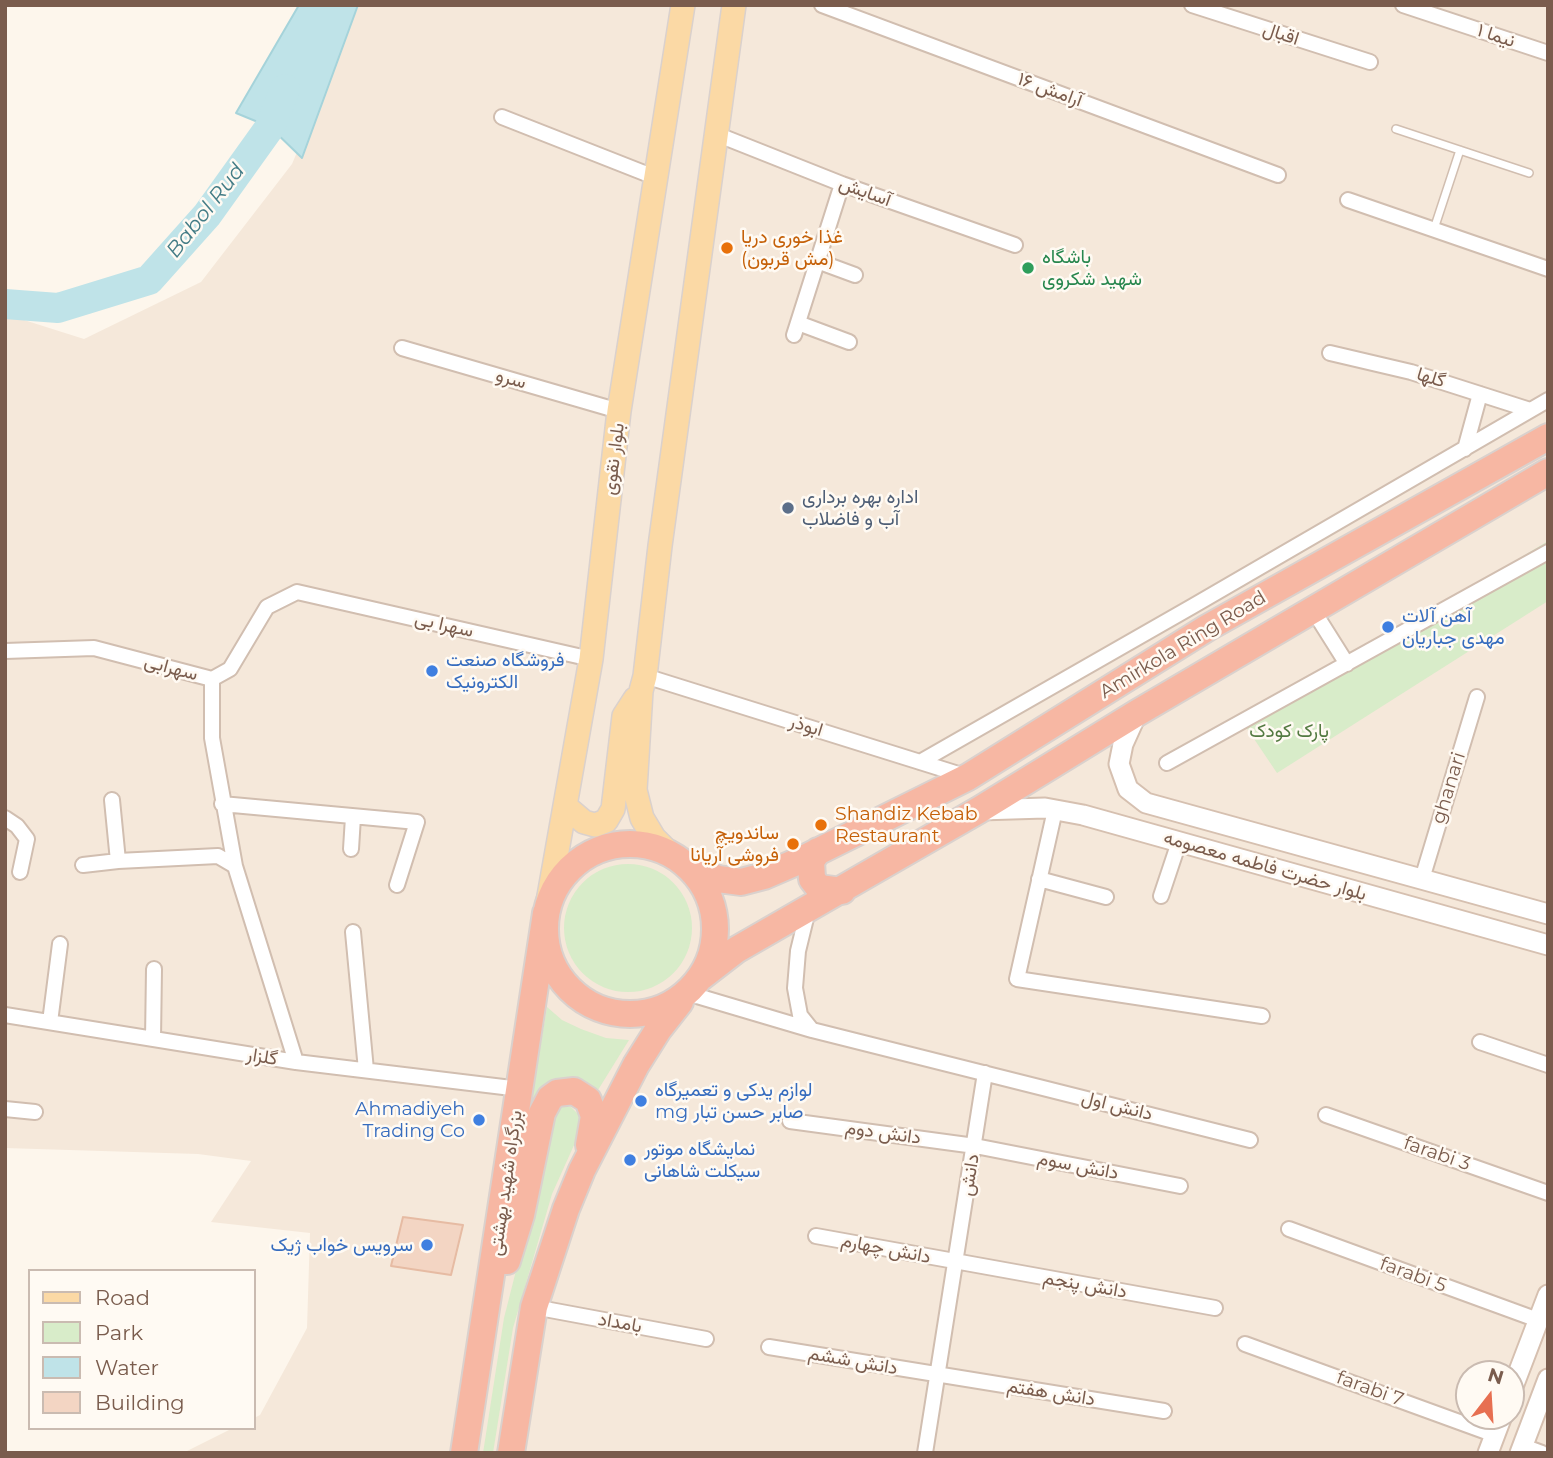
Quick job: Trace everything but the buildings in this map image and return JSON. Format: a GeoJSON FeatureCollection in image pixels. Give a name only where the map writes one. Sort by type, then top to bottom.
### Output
{"type":"FeatureCollection","features":[{"type":"Feature","properties":{"kind":"highway","name":"Amirkola Ring Road"},"geometry":{"type":"LineString","coordinates":[[678,860],[718,879],[741,882],[764,876],[818,850],[968,777],[1114,685],[1200,617],[1548,437]]}},
{"type":"Feature","properties":{"kind":"highway","name":"Amirkola Ring Road"},"geometry":{"type":"LineString","coordinates":[[694,985],[736,950],[842,891],[1137,713],[1548,472]]}},
{"type":"Feature","properties":{"kind":"highway"},"geometry":{"type":"LineString","coordinates":[[511,1453],[534,1307],[560,1223],[582,1170],[648,1045],[694,985],[710,958],[715,937],[709,898],[700,881],[678,860],[651,847],[632,844],[593,852],[576,863],[562,877],[552,894],[546,913],[544,934],[548,955],[557,974],[570,991],[607,1012],[628,1015],[669,1005],[694,985]]}},
{"type":"Feature","properties":{"kind":"highway"},"geometry":{"type":"LineString","coordinates":[[818,850],[811,861],[812,879],[819,888],[842,891]]}},
{"type":"Feature","properties":{"kind":"highway","name":"بزرگراه شهید بهشتی"},"geometry":{"type":"LineString","coordinates":[[464,1453],[546,913]]}},
{"type":"Feature","properties":{"kind":"highway"},"geometry":{"type":"LineString","coordinates":[[482,1341],[521,1216],[545,1105],[557,1093],[565,1091],[581,1095],[592,1108],[593,1126],[582,1170]]}},
{"type":"Feature","properties":{"kind":"main road","name":"بلوار نقوی"},"geometry":{"type":"LineString","coordinates":[[546,913],[591,659],[620,411],[683,5]]}},
{"type":"Feature","properties":{"kind":"main road"},"geometry":{"type":"LineString","coordinates":[[678,860],[654,838],[642,818],[635,790],[643,684],[734,5]]}},
{"type":"Feature","properties":{"kind":"main road"},"geometry":{"type":"LineString","coordinates":[[565,806],[584,822],[595,825],[606,821],[613,809],[624,716],[643,684]]}},
{"type":"Feature","properties":{"kind":"main road","name":"بلوار حضرت فاطمه معصومه"},"geometry":{"type":"LineString","coordinates":[[1137,713],[1123,744],[1119,764],[1128,789],[1139,799],[1548,914]]}},
{"type":"Feature","properties":{"kind":"main road","name":"بلوار حضرت فاطمه معصومه"},"geometry":{"type":"LineString","coordinates":[[979,810],[1031,808],[1083,815],[1548,944]]}},
{"type":"Feature","properties":{"kind":"main road"},"geometry":{"type":"LineString","coordinates":[[1413,907],[1422,879]]}},
{"type":"Feature","properties":{"kind":"main road"},"geometry":{"type":"LineString","coordinates":[[1523,1360],[1548,1295]]}},
{"type":"Feature","properties":{"kind":"main road"},"geometry":{"type":"LineString","coordinates":[[1521,1449],[1548,1380]]}},
{"type":"Feature","properties":{"kind":"street","name":"آرامش ۱۶"},"geometry":{"type":"LineString","coordinates":[[822,5],[1278,175]]}},
{"type":"Feature","properties":{"kind":"street","name":"اقبال"},"geometry":{"type":"LineString","coordinates":[[1192,5],[1370,62]]}},
{"type":"Feature","properties":{"kind":"street","name":"نیما ۱"},"geometry":{"type":"LineString","coordinates":[[1404,5],[1548,53]]}},
{"type":"Feature","properties":{"kind":"street"},"geometry":{"type":"LineString","coordinates":[[502,117],[657,178]]}},
{"type":"Feature","properties":{"kind":"street","name":"آسایش"},"geometry":{"type":"LineString","coordinates":[[716,134],[842,184],[1015,245]]}},
{"type":"Feature","properties":{"kind":"street"},"geometry":{"type":"LineString","coordinates":[[842,184],[796,329],[849,342]]}},
{"type":"Feature","properties":{"kind":"street"},"geometry":{"type":"LineString","coordinates":[[1348,200],[1548,269]]}},
{"type":"Feature","properties":{"kind":"street"},"geometry":{"type":"LineString","coordinates":[[817,261],[855,275]]}},
{"type":"Feature","properties":{"kind":"street","name":"سرو"},"geometry":{"type":"LineString","coordinates":[[402,348],[620,411]]}},
{"type":"Feature","properties":{"kind":"street","name":"گلها"},"geometry":{"type":"LineString","coordinates":[[1329,353],[1411,372],[1530,410]]}},
{"type":"Feature","properties":{"kind":"street"},"geometry":{"type":"LineString","coordinates":[[1465,449],[1480,394]]}},
{"type":"Feature","properties":{"kind":"street"},"geometry":{"type":"LineString","coordinates":[[920,762],[1097,661],[1200,617],[1465,449],[1548,400]]}},
{"type":"Feature","properties":{"kind":"street"},"geometry":{"type":"LineString","coordinates":[[1167,764],[1548,552]]}},
{"type":"Feature","properties":{"kind":"street","name":"سهرا بی"},"geometry":{"type":"LineString","coordinates":[[297,592],[591,659]]}},
{"type":"Feature","properties":{"kind":"street","name":"سهرابی"},"geometry":{"type":"LineString","coordinates":[[5,651],[94,648],[212,679],[230,669],[267,607],[297,592]]}},
{"type":"Feature","properties":{"kind":"street"},"geometry":{"type":"LineString","coordinates":[[1313,610],[1347,664]]}},
{"type":"Feature","properties":{"kind":"street"},"geometry":{"type":"LineString","coordinates":[[1097,661],[1114,685]]}},
{"type":"Feature","properties":{"kind":"street"},"geometry":{"type":"LineString","coordinates":[[212,679],[212,738],[235,866],[296,1062]]}},
{"type":"Feature","properties":{"kind":"street","name":"ابوذر"},"geometry":{"type":"LineString","coordinates":[[643,684],[968,777]]}},
{"type":"Feature","properties":{"kind":"street","name":"ghanari"},"geometry":{"type":"LineString","coordinates":[[1422,879],[1476,696]]}},
{"type":"Feature","properties":{"kind":"street"},"geometry":{"type":"LineString","coordinates":[[112,800],[118,861]]}},
{"type":"Feature","properties":{"kind":"street"},"geometry":{"type":"LineString","coordinates":[[222,803],[417,822],[397,885]]}},
{"type":"Feature","properties":{"kind":"street"},"geometry":{"type":"LineString","coordinates":[[1055,810],[1017,979],[1262,1016]]}},
{"type":"Feature","properties":{"kind":"street"},"geometry":{"type":"LineString","coordinates":[[351,849],[353,817]]}},
{"type":"Feature","properties":{"kind":"street"},"geometry":{"type":"LineString","coordinates":[[5,818],[17,826],[27,839],[20,872]]}},
{"type":"Feature","properties":{"kind":"street"},"geometry":{"type":"LineString","coordinates":[[1161,896],[1179,842]]}},
{"type":"Feature","properties":{"kind":"street"},"geometry":{"type":"LineString","coordinates":[[83,866],[118,861],[218,856],[235,866]]}},
{"type":"Feature","properties":{"kind":"street"},"geometry":{"type":"LineString","coordinates":[[1039,879],[1106,897]]}},
{"type":"Feature","properties":{"kind":"street"},"geometry":{"type":"LineString","coordinates":[[807,910],[798,951],[794,988],[800,1014],[812,1030]]}},
{"type":"Feature","properties":{"kind":"street"},"geometry":{"type":"LineString","coordinates":[[353,932],[366,1070]]}},
{"type":"Feature","properties":{"kind":"street"},"geometry":{"type":"LineString","coordinates":[[50,1022],[60,944]]}},
{"type":"Feature","properties":{"kind":"street"},"geometry":{"type":"LineString","coordinates":[[152,1039],[154,969]]}},
{"type":"Feature","properties":{"kind":"street"},"geometry":{"type":"LineString","coordinates":[[694,985],[812,1030],[985,1073]]}},
{"type":"Feature","properties":{"kind":"street","name":"گلزار"},"geometry":{"type":"LineString","coordinates":[[5,1015],[296,1062],[520,1089]]}},
{"type":"Feature","properties":{"kind":"street"},"geometry":{"type":"LineString","coordinates":[[1480,1042],[1548,1065]]}},
{"type":"Feature","properties":{"kind":"street","name":"دانش اول"},"geometry":{"type":"LineString","coordinates":[[985,1073],[1250,1140]]}},
{"type":"Feature","properties":{"kind":"street","name":"دانش"},"geometry":{"type":"LineString","coordinates":[[925,1453],[985,1073]]}},
{"type":"Feature","properties":{"kind":"street"},"geometry":{"type":"LineString","coordinates":[[5,1109],[35,1112]]}},
{"type":"Feature","properties":{"kind":"street","name":"farabi 3"},"geometry":{"type":"LineString","coordinates":[[1326,1115],[1548,1193]]}},
{"type":"Feature","properties":{"kind":"street","name":"دانش دوم"},"geometry":{"type":"LineString","coordinates":[[790,1121],[975,1146]]}},
{"type":"Feature","properties":{"kind":"street","name":"دانش سوم"},"geometry":{"type":"LineString","coordinates":[[975,1146],[1180,1186]]}},
{"type":"Feature","properties":{"kind":"street","name":"farabi 5"},"geometry":{"type":"LineString","coordinates":[[1289,1229],[1538,1320]]}},
{"type":"Feature","properties":{"kind":"street","name":"دانش چهارم"},"geometry":{"type":"LineString","coordinates":[[816,1236],[956,1262]]}},
{"type":"Feature","properties":{"kind":"street","name":"دانش پنجم"},"geometry":{"type":"LineString","coordinates":[[956,1262],[1215,1308]]}},
{"type":"Feature","properties":{"kind":"street","name":"بامداد"},"geometry":{"type":"LineString","coordinates":[[534,1307],[706,1339]]}},
{"type":"Feature","properties":{"kind":"street","name":"farabi 7"},"geometry":{"type":"LineString","coordinates":[[1245,1344],[1491,1444]]}},
{"type":"Feature","properties":{"kind":"street","name":"دانش ششم"},"geometry":{"type":"LineString","coordinates":[[769,1347],[937,1375]]}},
{"type":"Feature","properties":{"kind":"street","name":"دانش هفتم"},"geometry":{"type":"LineString","coordinates":[[937,1375],[1164,1411]]}},
{"type":"Feature","properties":{"kind":"street"},"geometry":{"type":"LineString","coordinates":[[1521,1449],[1542,1453]]}},
{"type":"Feature","properties":{"kind":"lane"},"geometry":{"type":"LineString","coordinates":[[1396,129],[1529,173]]}},
{"type":"Feature","properties":{"kind":"lane"},"geometry":{"type":"LineString","coordinates":[[1434,229],[1460,150]]}},
{"type":"Feature","properties":{"kind":"shaded area"},"geometry":{"type":"Polygon","coordinates":[[[359,5],[1548,5],[1548,1453],[183,1453],[229,1430],[256,1430],[256,1417],[260,1415],[307,1328],[310,1233],[211,1222],[251,1161],[198,1154],[5,1148],[5,314],[84,339],[201,282],[292,164],[359,5]]]}},
{"type":"Feature","properties":{"kind":"green space","name":"پارک کودک"},"geometry":{"type":"Polygon","coordinates":[[[1548,541],[1548,601],[1277,773],[1244,724],[1548,541]]]}},
{"type":"Feature","properties":{"kind":"green space"},"geometry":{"type":"Polygon","coordinates":[[[628,864],[652,869],[673,883],[687,904],[692,928],[687,952],[673,973],[652,987],[628,992],[604,987],[583,973],[569,952],[564,928],[569,904],[583,883],[604,869],[628,864]]]}},
{"type":"Feature","properties":{"kind":"green space"},"geometry":{"type":"Polygon","coordinates":[[[547,1007],[562,1020],[581,1029],[606,1038],[629,1040],[598,1090],[570,1077],[552,1079],[541,1088],[536,1098],[514,1204],[547,1007]]]}},
{"type":"Feature","properties":{"kind":"green space"},"geometry":{"type":"Polygon","coordinates":[[[563,1106],[571,1107],[580,1116],[579,1134],[552,1194],[513,1328],[493,1453],[483,1453],[504,1318],[557,1109],[563,1106]]]}},
{"type":"Feature","properties":{"kind":"water"},"geometry":{"type":"Polygon","coordinates":[[[299,5],[358,5],[302,158],[270,127],[236,113],[299,5]]]}},
{"type":"Feature","properties":{"kind":"waterway","name":"Babol Rud"},"geometry":{"type":"LineString","coordinates":[[5,304],[58,308],[149,280],[207,215],[270,127],[285,89]]}},
{"type":"Feature","properties":{"kind":"place","name":"غذا خوری دریا (مش قربون)"},"geometry":{"type":"Point","coordinates":[727,248]}},
{"type":"Feature","properties":{"kind":"place","name":"باشگاه شهید شکروی"},"geometry":{"type":"Point","coordinates":[1028,268]}},
{"type":"Feature","properties":{"kind":"place","name":"اداره بهره برداری آب و فاضلاب"},"geometry":{"type":"Point","coordinates":[788,508]}},
{"type":"Feature","properties":{"kind":"place","name":"آهن آلات مهدی جباریان"},"geometry":{"type":"Point","coordinates":[1388,627]}},
{"type":"Feature","properties":{"kind":"place","name":"فروشگاه صنعت الکترونیک"},"geometry":{"type":"Point","coordinates":[432,671]}},
{"type":"Feature","properties":{"kind":"place","name":"Shandiz Kebab Restaurant"},"geometry":{"type":"Point","coordinates":[821,825]}},
{"type":"Feature","properties":{"kind":"place","name":"ساندویچ فروشی آریانا"},"geometry":{"type":"Point","coordinates":[793,844]}},
{"type":"Feature","properties":{"kind":"place","name":"لوازم یدکی و تعمیرگاه mg صابر حسن تبار"},"geometry":{"type":"Point","coordinates":[641,1101]}},
{"type":"Feature","properties":{"kind":"place","name":"Ahmadiyeh Trading Co"},"geometry":{"type":"Point","coordinates":[479,1120]}},
{"type":"Feature","properties":{"kind":"place","name":"نمایشگاه موتور سیکلت شاهانی"},"geometry":{"type":"Point","coordinates":[630,1160]}},
{"type":"Feature","properties":{"kind":"place","name":"سرویس خواب ژیک"},"geometry":{"type":"Point","coordinates":[427,1245]}}]}
